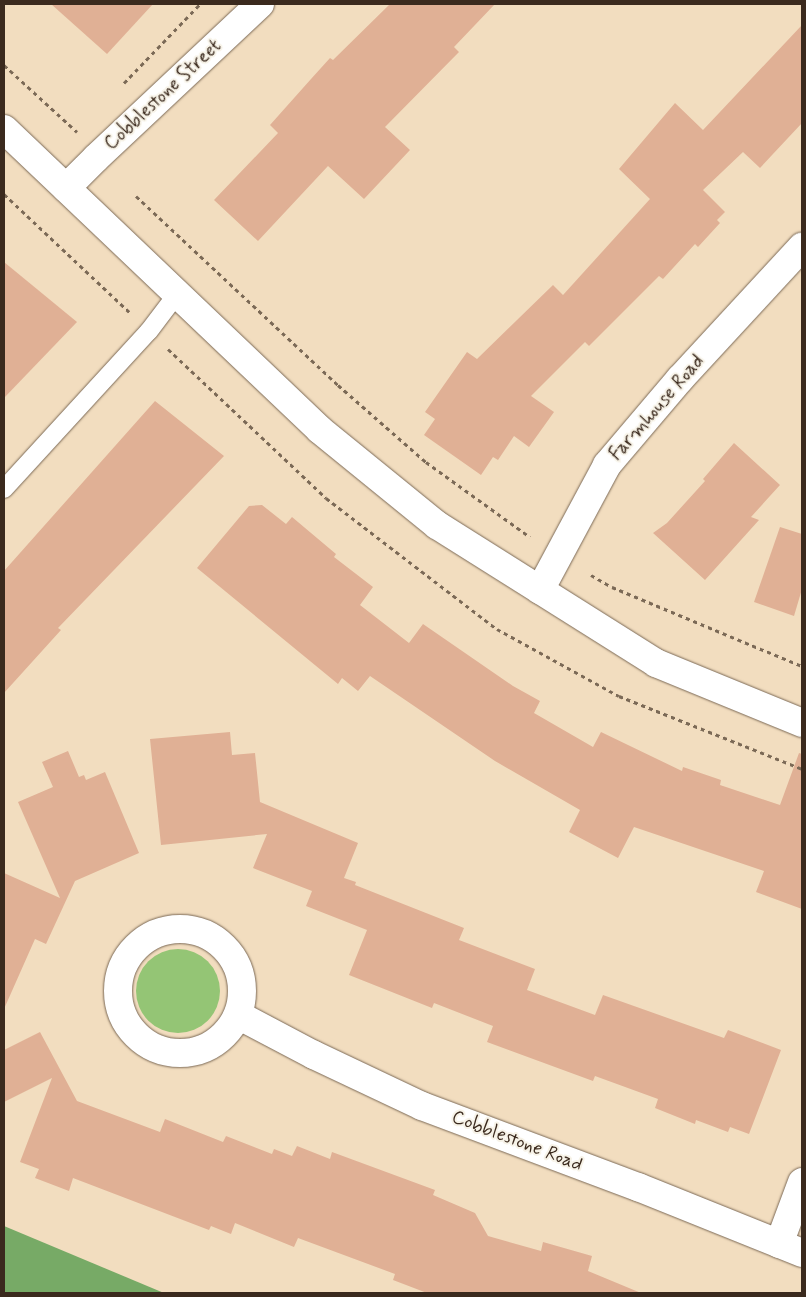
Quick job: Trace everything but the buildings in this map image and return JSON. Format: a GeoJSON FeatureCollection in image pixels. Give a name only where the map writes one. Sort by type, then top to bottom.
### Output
{"type":"FeatureCollection","features":[{"type":"Feature","properties":{"kind":"street","name":"Cobblestone Street"},"geometry":{"type":"LineString","coordinates":[[66,188],[260,4]]}},
{"type":"Feature","properties":{"kind":"street"},"geometry":{"type":"LineString","coordinates":[[4,128],[320,430],[437,525],[656,663],[802,723]]}},
{"type":"Feature","properties":{"kind":"street","name":"Farmhouse Road"},"geometry":{"type":"LineString","coordinates":[[540,590],[607,465],[680,379],[802,247]]}},
{"type":"Feature","properties":{"kind":"street"},"geometry":{"type":"LineString","coordinates":[[179,928],[199,932],[217,941],[232,956],[240,974],[242,995],[238,1015],[227,1033],[211,1046],[191,1053],[171,1054],[157,1049],[134,1035],[122,1017],[117,997],[119,976],[128,957],[141,942],[159,932],[179,928]]}},
{"type":"Feature","properties":{"kind":"street","name":"Cobblestone Road"},"geometry":{"type":"LineString","coordinates":[[238,1015],[314,1055],[422,1106],[638,1187],[791,1248]]}},
{"type":"Feature","properties":{"kind":"street"},"geometry":{"type":"LineString","coordinates":[[791,1248],[802,1182]]}},
{"type":"Feature","properties":{"kind":"lane"},"geometry":{"type":"LineString","coordinates":[[4,489],[149,331],[177,294]]}},
{"type":"Feature","properties":{"kind":"path"},"geometry":{"type":"LineString","coordinates":[[118,90],[200,4]]}},
{"type":"Feature","properties":{"kind":"path"},"geometry":{"type":"LineString","coordinates":[[4,65],[77,132],[84,125]]}},
{"type":"Feature","properties":{"kind":"path"},"geometry":{"type":"LineString","coordinates":[[4,194],[149,331]]}},
{"type":"Feature","properties":{"kind":"path"},"geometry":{"type":"LineString","coordinates":[[136,196],[338,385],[418,456],[530,537]]}},
{"type":"Feature","properties":{"kind":"path"},"geometry":{"type":"LineString","coordinates":[[591,575],[612,587],[802,666]]}},
{"type":"Feature","properties":{"kind":"green space"},"geometry":{"type":"Polygon","coordinates":[[[178,949],[194,952],[208,961],[217,975],[220,991],[217,1007],[208,1021],[194,1030],[178,1033],[162,1030],[148,1021],[139,1007],[136,991],[139,975],[148,961],[162,952],[178,949]]]}},
{"type":"Feature","properties":{"kind":"green space"},"geometry":{"type":"Polygon","coordinates":[[[4,1226],[164,1293],[4,1293],[4,1226]]]}}]}
